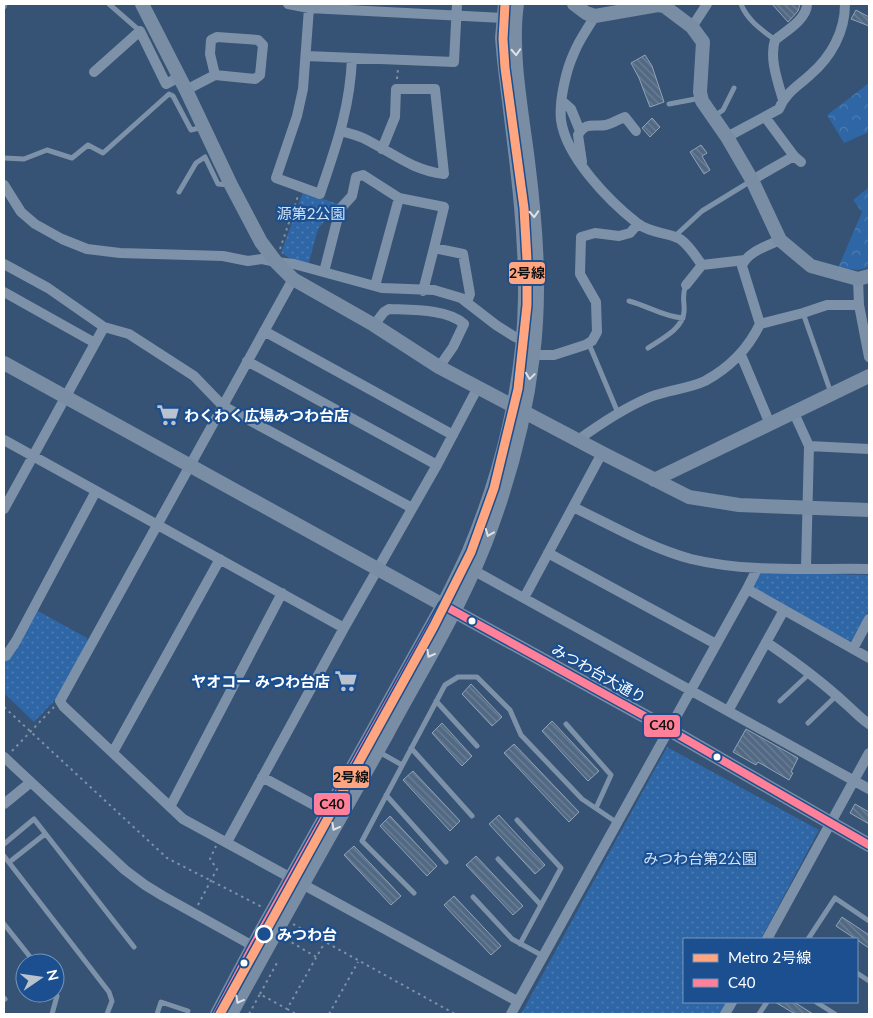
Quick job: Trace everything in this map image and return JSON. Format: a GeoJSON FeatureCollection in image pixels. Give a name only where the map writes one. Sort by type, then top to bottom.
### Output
{"type":"FeatureCollection","features":[{"type":"Feature","properties":{"kind":"street"},"geometry":{"type":"LineString","coordinates":[[142,4],[204,127],[230,185],[261,242],[274,260],[293,279],[374,325],[439,366],[689,497],[718,503],[869,510]]}},
{"type":"Feature","properties":{"kind":"street"},"geometry":{"type":"LineString","coordinates":[[231,1014],[297,881],[377,751],[448,608],[489,496],[501,457],[521,360],[525,297],[521,206],[504,60],[504,11],[457,15],[308,8],[288,4]]}},
{"type":"Feature","properties":{"kind":"street"},"geometry":{"type":"LineString","coordinates":[[306,56],[454,62],[457,4]]}},
{"type":"Feature","properties":{"kind":"street"},"geometry":{"type":"LineString","coordinates":[[297,881],[329,813],[448,608],[473,570],[492,526],[513,459],[525,412],[533,355],[537,297],[534,205],[516,56],[517,4]]}},
{"type":"Feature","properties":{"kind":"street"},"geometry":{"type":"LineString","coordinates":[[574,4],[586,13],[595,16],[658,5],[664,6],[692,27],[703,42],[701,98],[752,180],[780,240],[811,266],[844,277],[864,278],[859,305],[869,357]]}},
{"type":"Feature","properties":{"kind":"street"},"geometry":{"type":"LineString","coordinates":[[692,27],[707,4]]}},
{"type":"Feature","properties":{"kind":"street"},"geometry":{"type":"LineString","coordinates":[[782,100],[774,66],[773,45],[775,40],[802,17],[807,9],[807,4]]}},
{"type":"Feature","properties":{"kind":"street"},"geometry":{"type":"LineString","coordinates":[[727,137],[779,109],[782,100],[824,62],[843,25],[845,4]]}},
{"type":"Feature","properties":{"kind":"street"},"geometry":{"type":"LineString","coordinates":[[308,8],[303,89],[276,178],[320,194],[341,131],[351,84],[352,58]]}},
{"type":"Feature","properties":{"kind":"street"},"geometry":{"type":"LineString","coordinates":[[595,16],[574,53],[562,93],[561,120],[567,137],[578,162],[600,187],[638,224],[653,232],[679,239],[702,265]]}},
{"type":"Feature","properties":{"kind":"street"},"geometry":{"type":"LineString","coordinates":[[94,72],[140,31],[166,84],[179,78]]}},
{"type":"Feature","properties":{"kind":"street"},"geometry":{"type":"LineString","coordinates":[[186,90],[216,75],[255,79],[260,75],[263,45],[258,40],[217,37],[211,40],[210,54],[216,75]]}},
{"type":"Feature","properties":{"kind":"street"},"geometry":{"type":"LineString","coordinates":[[341,131],[363,138],[382,149],[407,163],[428,172],[444,174],[435,89],[396,89],[395,117],[382,149]]}},
{"type":"Feature","properties":{"kind":"street"},"geometry":{"type":"LineString","coordinates":[[562,101],[571,110],[580,131],[578,135],[583,168]]}},
{"type":"Feature","properties":{"kind":"street"},"geometry":{"type":"LineString","coordinates":[[580,131],[590,125],[606,125],[625,116],[636,132]]}},
{"type":"Feature","properties":{"kind":"street"},"geometry":{"type":"LineString","coordinates":[[752,180],[798,159],[765,117]]}},
{"type":"Feature","properties":{"kind":"street"},"geometry":{"type":"LineString","coordinates":[[324,272],[340,209],[352,196],[356,177],[363,176],[398,198],[444,207],[423,291]]}},
{"type":"Feature","properties":{"kind":"street"},"geometry":{"type":"LineString","coordinates":[[4,185],[21,212],[35,224],[62,239],[87,249],[126,254],[223,256],[248,261],[274,260],[375,286],[423,291],[434,290],[462,298],[515,337],[522,339]]}},
{"type":"Feature","properties":{"kind":"street"},"geometry":{"type":"LineString","coordinates":[[375,286],[398,198]]}},
{"type":"Feature","properties":{"kind":"street"},"geometry":{"type":"LineString","coordinates":[[533,355],[554,355],[589,344],[597,332],[596,302],[580,274],[581,236],[595,233],[619,236],[630,233],[638,224]]}},
{"type":"Feature","properties":{"kind":"street"},"geometry":{"type":"LineString","coordinates":[[578,440],[618,413],[651,396],[704,381],[741,355],[754,337],[760,324],[742,266],[745,260],[754,253],[780,240]]}},
{"type":"Feature","properties":{"kind":"street"},"geometry":{"type":"LineString","coordinates":[[434,248],[463,254],[470,294],[468,302]]}},
{"type":"Feature","properties":{"kind":"street"},"geometry":{"type":"LineString","coordinates":[[686,285],[702,265],[745,260]]}},
{"type":"Feature","properties":{"kind":"street"},"geometry":{"type":"LineString","coordinates":[[4,264],[48,288],[104,327],[128,334],[194,376],[223,406],[412,508]]}},
{"type":"Feature","properties":{"kind":"street"},"geometry":{"type":"LineString","coordinates":[[293,279],[60,700],[63,706],[183,819],[518,1001]]}},
{"type":"Feature","properties":{"kind":"street"},"geometry":{"type":"LineString","coordinates":[[4,292],[95,343]]}},
{"type":"Feature","properties":{"kind":"street"},"geometry":{"type":"LineString","coordinates":[[760,324],[827,306],[859,305]]}},
{"type":"Feature","properties":{"kind":"street"},"geometry":{"type":"LineString","coordinates":[[374,325],[384,312],[389,309],[428,312],[457,317],[464,324],[453,347],[439,366]]}},
{"type":"Feature","properties":{"kind":"street"},"geometry":{"type":"LineString","coordinates":[[4,509],[104,327]]}},
{"type":"Feature","properties":{"kind":"street"},"geometry":{"type":"LineString","coordinates":[[264,331],[453,436]]}},
{"type":"Feature","properties":{"kind":"street"},"geometry":{"type":"LineString","coordinates":[[741,355],[770,424]]}},
{"type":"Feature","properties":{"kind":"street"},"geometry":{"type":"LineString","coordinates":[[247,361],[437,465]]}},
{"type":"Feature","properties":{"kind":"street","name":"みつわ台大通り"},"geometry":{"type":"LineString","coordinates":[[4,363],[668,729],[869,845]]}},
{"type":"Feature","properties":{"kind":"street"},"geometry":{"type":"LineString","coordinates":[[654,480],[869,376]]}},
{"type":"Feature","properties":{"kind":"street"},"geometry":{"type":"LineString","coordinates":[[223,841],[262,777],[437,465],[478,387]]}},
{"type":"Feature","properties":{"kind":"street"},"geometry":{"type":"LineString","coordinates":[[794,413],[809,446],[806,568]]}},
{"type":"Feature","properties":{"kind":"street"},"geometry":{"type":"LineString","coordinates":[[4,440],[344,628]]}},
{"type":"Feature","properties":{"kind":"street"},"geometry":{"type":"LineString","coordinates":[[809,446],[869,449]]}},
{"type":"Feature","properties":{"kind":"street"},"geometry":{"type":"LineString","coordinates":[[524,598],[602,453]]}},
{"type":"Feature","properties":{"kind":"street"},"geometry":{"type":"LineString","coordinates":[[4,654],[6,656],[16,641],[96,491]]}},
{"type":"Feature","properties":{"kind":"street"},"geometry":{"type":"LineString","coordinates":[[573,507],[643,541],[690,558],[756,568],[869,569]]}},
{"type":"Feature","properties":{"kind":"street"},"geometry":{"type":"LineString","coordinates":[[548,553],[716,644]]}},
{"type":"Feature","properties":{"kind":"street"},"geometry":{"type":"LineString","coordinates":[[113,752],[220,559]]}},
{"type":"Feature","properties":{"kind":"street"},"geometry":{"type":"LineString","coordinates":[[511,1014],[747,589],[756,568]]}},
{"type":"Feature","properties":{"kind":"street"},"geometry":{"type":"LineString","coordinates":[[473,570],[869,789]]}},
{"type":"Feature","properties":{"kind":"street"},"geometry":{"type":"LineString","coordinates":[[747,589],[869,658]]}},
{"type":"Feature","properties":{"kind":"street"},"geometry":{"type":"LineString","coordinates":[[170,807],[282,593]]}},
{"type":"Feature","properties":{"kind":"street"},"geometry":{"type":"LineString","coordinates":[[728,711],[784,610]]}},
{"type":"Feature","properties":{"kind":"street"},"geometry":{"type":"LineString","coordinates":[[853,649],[869,619]]}},
{"type":"Feature","properties":{"kind":"street"},"geometry":{"type":"LineString","coordinates":[[766,642],[809,674],[869,724]]}},
{"type":"Feature","properties":{"kind":"street"},"geometry":{"type":"LineString","coordinates":[[768,938],[832,824],[869,753]]}},
{"type":"Feature","properties":{"kind":"street"},"geometry":{"type":"LineString","coordinates":[[5,757],[125,870],[144,885],[253,946]]}},
{"type":"Feature","properties":{"kind":"street"},"geometry":{"type":"LineString","coordinates":[[262,777],[329,813]]}},
{"type":"Feature","properties":{"kind":"street"},"geometry":{"type":"LineString","coordinates":[[4,804],[31,782]]}},
{"type":"Feature","properties":{"kind":"street"},"geometry":{"type":"LineString","coordinates":[[217,1014],[253,946],[278,916]]}},
{"type":"Feature","properties":{"kind":"street"},"geometry":{"type":"LineString","coordinates":[[725,1014],[731,1003]]}},
{"type":"Feature","properties":{"kind":"lane"},"geometry":{"type":"LineString","coordinates":[[109,4],[140,31]]}},
{"type":"Feature","properties":{"kind":"lane"},"geometry":{"type":"LineString","coordinates":[[741,4],[745,13],[775,40]]}},
{"type":"Feature","properties":{"kind":"lane"},"geometry":{"type":"LineString","coordinates":[[713,117],[723,110],[734,88]]}},
{"type":"Feature","properties":{"kind":"lane"},"geometry":{"type":"LineString","coordinates":[[4,158],[24,158],[47,150],[72,158],[88,145],[103,153],[169,94],[173,96],[191,130],[204,127]]}},
{"type":"Feature","properties":{"kind":"lane"},"geometry":{"type":"LineString","coordinates":[[669,104],[701,98]]}},
{"type":"Feature","properties":{"kind":"lane"},"geometry":{"type":"LineString","coordinates":[[179,192],[196,163],[205,157],[218,184],[230,185]]}},
{"type":"Feature","properties":{"kind":"lane"},"geometry":{"type":"LineString","coordinates":[[673,237],[702,211],[752,180]]}},
{"type":"Feature","properties":{"kind":"lane"},"geometry":{"type":"LineString","coordinates":[[648,348],[668,335],[682,322],[684,312],[682,293],[686,285]]}},
{"type":"Feature","properties":{"kind":"lane"},"geometry":{"type":"LineString","coordinates":[[630,301],[673,318],[683,318]]}},
{"type":"Feature","properties":{"kind":"lane"},"geometry":{"type":"LineString","coordinates":[[803,313],[831,395]]}},
{"type":"Feature","properties":{"kind":"lane"},"geometry":{"type":"LineString","coordinates":[[589,344],[593,349],[618,413]]}},
{"type":"Feature","properties":{"kind":"lane"},"geometry":{"type":"LineString","coordinates":[[780,701],[809,674]]}},
{"type":"Feature","properties":{"kind":"lane"},"geometry":{"type":"LineString","coordinates":[[414,893],[362,841],[445,685],[458,678],[476,677],[510,710],[521,735],[582,800],[616,822]]}},
{"type":"Feature","properties":{"kind":"lane"},"geometry":{"type":"LineString","coordinates":[[808,724],[836,696]]}},
{"type":"Feature","properties":{"kind":"lane"},"geometry":{"type":"LineString","coordinates":[[436,701],[477,746]]}},
{"type":"Feature","properties":{"kind":"lane"},"geometry":{"type":"LineString","coordinates":[[566,724],[610,775],[596,808]]}},
{"type":"Feature","properties":{"kind":"lane"},"geometry":{"type":"LineString","coordinates":[[411,748],[472,816]]}},
{"type":"Feature","properties":{"kind":"lane"},"geometry":{"type":"LineString","coordinates":[[377,751],[402,765]]}},
{"type":"Feature","properties":{"kind":"lane"},"geometry":{"type":"LineString","coordinates":[[386,795],[446,862]]}},
{"type":"Feature","properties":{"kind":"lane"},"geometry":{"type":"LineString","coordinates":[[4,844],[34,819],[134,948]]}},
{"type":"Feature","properties":{"kind":"lane"},"geometry":{"type":"LineString","coordinates":[[518,820],[561,868],[520,944]]}},
{"type":"Feature","properties":{"kind":"lane"},"geometry":{"type":"LineString","coordinates":[[12,860],[45,834]]}},
{"type":"Feature","properties":{"kind":"lane"},"geometry":{"type":"LineString","coordinates":[[4,856],[109,992],[112,1001],[107,1014]]}},
{"type":"Feature","properties":{"kind":"lane"},"geometry":{"type":"LineString","coordinates":[[498,859],[541,905]]}},
{"type":"Feature","properties":{"kind":"lane"},"geometry":{"type":"LineString","coordinates":[[473,897],[512,940],[542,956]]}},
{"type":"Feature","properties":{"kind":"lane"},"geometry":{"type":"LineString","coordinates":[[809,938],[835,898],[869,920]]}},
{"type":"Feature","properties":{"kind":"lane"},"geometry":{"type":"LineString","coordinates":[[4,924],[27,953]]}},
{"type":"Feature","properties":{"kind":"lane"},"geometry":{"type":"LineString","coordinates":[[858,974],[869,981]]}},
{"type":"Feature","properties":{"kind":"lane"},"geometry":{"type":"LineString","coordinates":[[157,1014],[161,1002],[188,1011]]}},
{"type":"Feature","properties":{"kind":"lane"},"geometry":{"type":"LineString","coordinates":[[759,1014],[766,1003]]}},
{"type":"Feature","properties":{"kind":"lane"},"geometry":{"type":"LineString","coordinates":[[818,1003],[835,1014]]}},
{"type":"Feature","properties":{"kind":"path"},"geometry":{"type":"LineString","coordinates":[[396,89],[398,61]]}},
{"type":"Feature","properties":{"kind":"path"},"geometry":{"type":"LineString","coordinates":[[274,260],[279,252],[301,187]]}},
{"type":"Feature","properties":{"kind":"path"},"geometry":{"type":"LineString","coordinates":[[5,757],[60,700]]}},
{"type":"Feature","properties":{"kind":"path"},"geometry":{"type":"LineString","coordinates":[[4,707],[167,858],[212,880],[455,1014]]}},
{"type":"Feature","properties":{"kind":"path"},"geometry":{"type":"LineString","coordinates":[[193,914],[218,869],[210,859],[223,841]]}},
{"type":"Feature","properties":{"kind":"path"},"geometry":{"type":"LineString","coordinates":[[286,939],[316,957]]}},
{"type":"Feature","properties":{"kind":"path"},"geometry":{"type":"LineString","coordinates":[[287,1010],[325,942]]}},
{"type":"Feature","properties":{"kind":"path"},"geometry":{"type":"LineString","coordinates":[[249,1014],[278,961]]}},
{"type":"Feature","properties":{"kind":"path"},"geometry":{"type":"LineString","coordinates":[[328,1014],[359,961]]}},
{"type":"Feature","properties":{"kind":"path"},"geometry":{"type":"LineString","coordinates":[[260,994],[296,1014]]}},
{"type":"Feature","properties":{"kind":"green space"},"geometry":{"type":"Polygon","coordinates":[[[869,83],[869,132],[844,143],[827,115],[869,83]]]}},
{"type":"Feature","properties":{"kind":"green space"},"geometry":{"type":"Polygon","coordinates":[[[869,187],[869,267],[858,270],[838,268],[862,212],[853,200],[869,187]]]}},
{"type":"Feature","properties":{"kind":"green space","name":"源第2公園"},"geometry":{"type":"Polygon","coordinates":[[[303,192],[338,204],[318,229],[308,266],[281,253],[303,192]]]}},
{"type":"Feature","properties":{"kind":"green space"},"geometry":{"type":"Polygon","coordinates":[[[757,572],[869,575],[869,610],[852,640],[847,642],[752,590],[757,572]]]}},
{"type":"Feature","properties":{"kind":"green space"},"geometry":{"type":"Polygon","coordinates":[[[38,611],[87,638],[88,643],[58,697],[34,722],[4,693],[4,663],[33,613],[38,611]]]}},
{"type":"Feature","properties":{"kind":"green space","name":"みつわ台第2公園"},"geometry":{"type":"Polygon","coordinates":[[[667,747],[819,830],[762,938],[683,938],[683,1003],[727,1003],[721,1014],[521,1014],[667,747]]]}},
{"type":"Feature","properties":{"kind":"building"},"geometry":{"type":"Polygon","coordinates":[[[772,4],[800,4],[798,11],[788,22],[772,4]]]}},
{"type":"Feature","properties":{"kind":"building"},"geometry":{"type":"Polygon","coordinates":[[[856,10],[869,17],[869,26],[851,19],[856,10]]]}},
{"type":"Feature","properties":{"kind":"building"},"geometry":{"type":"Polygon","coordinates":[[[645,55],[652,66],[664,102],[650,107],[631,63],[645,55]]]}},
{"type":"Feature","properties":{"kind":"building"},"geometry":{"type":"Polygon","coordinates":[[[652,118],[660,127],[650,137],[642,128],[652,118]]]}},
{"type":"Feature","properties":{"kind":"building"},"geometry":{"type":"Polygon","coordinates":[[[701,145],[707,153],[702,156],[710,170],[704,174],[690,152],[701,145]]]}},
{"type":"Feature","properties":{"kind":"building"},"geometry":{"type":"Polygon","coordinates":[[[471,684],[502,717],[492,726],[462,694],[471,684]]]}},
{"type":"Feature","properties":{"kind":"building"},"geometry":{"type":"Polygon","coordinates":[[[552,721],[599,771],[588,781],[542,731],[552,721]]]}},
{"type":"Feature","properties":{"kind":"building"},"geometry":{"type":"Polygon","coordinates":[[[442,723],[472,756],[462,766],[432,733],[442,723]]]}},
{"type":"Feature","properties":{"kind":"building"},"geometry":{"type":"Polygon","coordinates":[[[746,729],[798,758],[789,780],[758,762],[756,765],[733,752],[746,729]]]}},
{"type":"Feature","properties":{"kind":"building"},"geometry":{"type":"Polygon","coordinates":[[[514,744],[579,812],[569,822],[504,753],[514,744]]]}},
{"type":"Feature","properties":{"kind":"building"},"geometry":{"type":"Polygon","coordinates":[[[413,771],[460,821],[450,831],[403,780],[413,771]]]}},
{"type":"Feature","properties":{"kind":"building"},"geometry":{"type":"Polygon","coordinates":[[[855,804],[869,812],[869,824],[850,813],[855,804]]]}},
{"type":"Feature","properties":{"kind":"building"},"geometry":{"type":"Polygon","coordinates":[[[499,815],[545,865],[535,874],[489,824],[499,815]]]}},
{"type":"Feature","properties":{"kind":"building"},"geometry":{"type":"Polygon","coordinates":[[[390,816],[437,866],[427,876],[380,826],[390,816]]]}},
{"type":"Feature","properties":{"kind":"building"},"geometry":{"type":"Polygon","coordinates":[[[354,846],[401,896],[391,905],[344,855],[354,846]]]}},
{"type":"Feature","properties":{"kind":"building"},"geometry":{"type":"Polygon","coordinates":[[[476,856],[523,906],[513,915],[466,865],[476,856]]]}},
{"type":"Feature","properties":{"kind":"building"},"geometry":{"type":"Polygon","coordinates":[[[454,896],[501,946],[491,955],[444,905],[454,896]]]}},
{"type":"Feature","properties":{"kind":"building"},"geometry":{"type":"Polygon","coordinates":[[[842,917],[869,935],[869,948],[858,941],[858,938],[854,938],[836,926],[842,917]]]}},
{"type":"Feature","properties":{"kind":"building"},"geometry":{"type":"Polygon","coordinates":[[[777,1003],[796,1003],[813,1014],[795,1014],[777,1003]]]}},
{"type":"Feature","properties":{"kind":"metro line","name":"2号線"},"geometry":{"type":"LineString","coordinates":[[220,1014],[434,626],[471,552],[494,488],[518,389],[527,305],[524,208],[505,68],[503,39],[505,4]]}},
{"type":"Feature","properties":{"kind":"transit line","name":"C40"},"geometry":{"type":"LineString","coordinates":[[217,1014],[443,605],[668,729],[869,845]]}},
{"type":"Feature","properties":{"kind":"place","name":"わくわく広場みつわ台店"},"geometry":{"type":"Point","coordinates":[168,415]}},
{"type":"Feature","properties":{"kind":"place","name":"ヤオコー みつわ台店"},"geometry":{"type":"Point","coordinates":[346,681]}},
{"type":"Feature","properties":{"kind":"place","name":"みつわ台"},"geometry":{"type":"Point","coordinates":[264,934]}}]}
